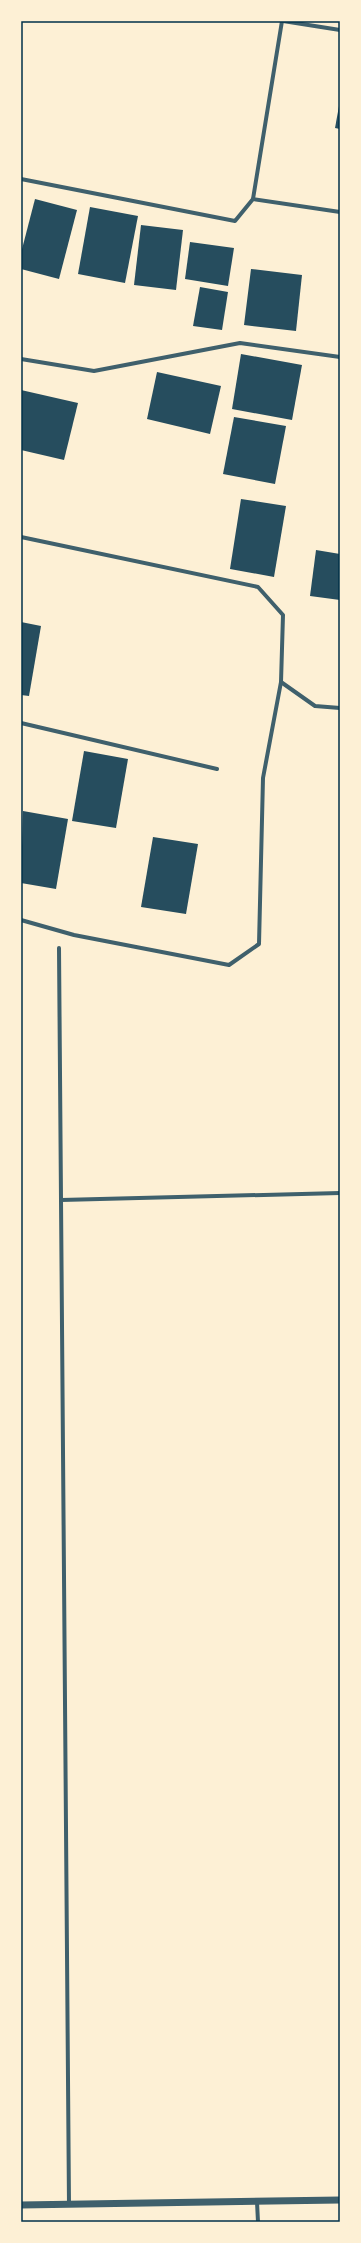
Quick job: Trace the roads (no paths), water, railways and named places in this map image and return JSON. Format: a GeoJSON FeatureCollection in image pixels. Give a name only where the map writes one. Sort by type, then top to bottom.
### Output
{"type":"FeatureCollection","features":[{"type":"Feature","properties":{"kind":"street"},"geometry":{"type":"LineString","coordinates":[[21,179],[235,221],[253,199],[282,21],[340,30]]}},
{"type":"Feature","properties":{"kind":"street"},"geometry":{"type":"LineString","coordinates":[[253,199],[340,212]]}},
{"type":"Feature","properties":{"kind":"street"},"geometry":{"type":"LineString","coordinates":[[21,359],[94,372],[240,343],[340,357]]}},
{"type":"Feature","properties":{"kind":"street"},"geometry":{"type":"LineString","coordinates":[[21,537],[258,587],[283,615],[281,682],[263,778],[259,944],[229,965],[74,935],[21,920]]}},
{"type":"Feature","properties":{"kind":"street"},"geometry":{"type":"LineString","coordinates":[[281,682],[315,706],[340,708]]}},
{"type":"Feature","properties":{"kind":"street"},"geometry":{"type":"LineString","coordinates":[[21,723],[217,769]]}},
{"type":"Feature","properties":{"kind":"street"},"geometry":{"type":"LineString","coordinates":[[59,948],[68,2205]]}},
{"type":"Feature","properties":{"kind":"street"},"geometry":{"type":"LineString","coordinates":[[61,1200],[340,1193]]}},
{"type":"Feature","properties":{"kind":"street"},"geometry":{"type":"LineString","coordinates":[[21,2205],[340,2200]]}},
{"type":"Feature","properties":{"kind":"street"},"geometry":{"type":"LineString","coordinates":[[257,2202],[258,2222]]}}]}
